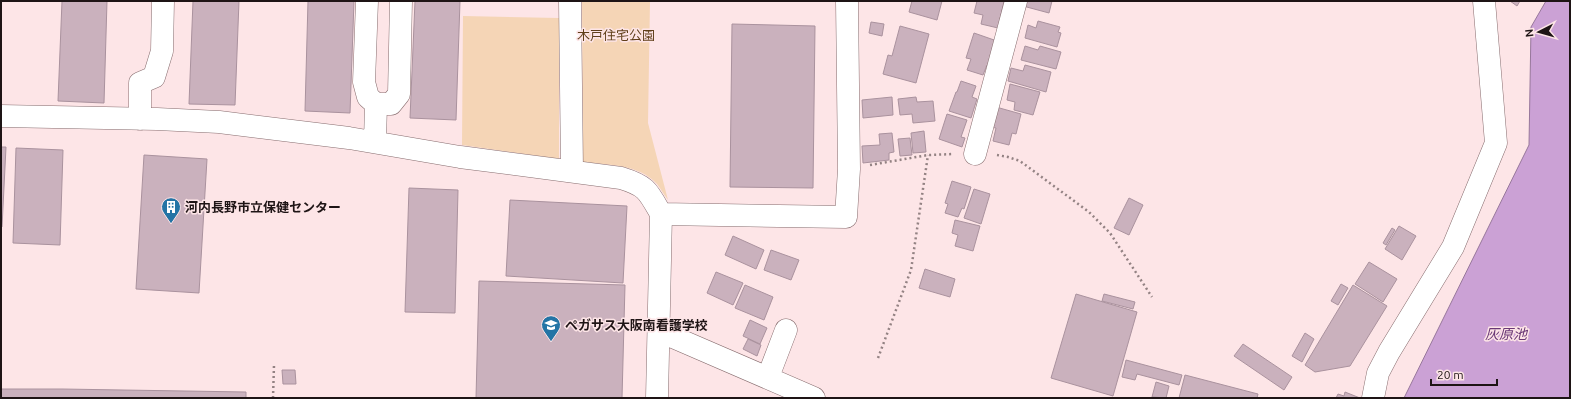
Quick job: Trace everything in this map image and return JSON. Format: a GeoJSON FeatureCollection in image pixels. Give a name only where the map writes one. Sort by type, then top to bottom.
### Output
{"type":"FeatureCollection","features":[{"type":"Feature","properties":{"kind":"street"},"geometry":{"type":"LineString","coordinates":[[140,119],[140,83],[154,77],[162,51],[162,1]]}},
{"type":"Feature","properties":{"kind":"street"},"geometry":{"type":"LineString","coordinates":[[367,1],[364,82],[368,97],[376,104],[391,104],[399,94],[401,1]]}},
{"type":"Feature","properties":{"kind":"street"},"geometry":{"type":"LineString","coordinates":[[570,1],[572,171]]}},
{"type":"Feature","properties":{"kind":"street"},"geometry":{"type":"LineString","coordinates":[[661,214],[846,217],[849,169],[847,1]]}},
{"type":"Feature","properties":{"kind":"street"},"geometry":{"type":"LineString","coordinates":[[975,154],[1016,1]]}},
{"type":"Feature","properties":{"kind":"street"},"geometry":{"type":"LineString","coordinates":[[1373,398],[1378,372],[1453,247],[1496,142],[1484,1]]}},
{"type":"Feature","properties":{"kind":"street"},"geometry":{"type":"LineString","coordinates":[[375,142],[376,104]]}},
{"type":"Feature","properties":{"kind":"street"},"geometry":{"type":"LineString","coordinates":[[1,116],[140,119],[226,123],[375,142],[460,157],[621,178],[638,183],[649,192],[661,214],[657,398]]}},
{"type":"Feature","properties":{"kind":"street"},"geometry":{"type":"LineString","coordinates":[[768,377],[786,330]]}},
{"type":"Feature","properties":{"kind":"street"},"geometry":{"type":"LineString","coordinates":[[659,331],[814,398]]}},
{"type":"Feature","properties":{"kind":"path"},"geometry":{"type":"LineString","coordinates":[[849,169],[928,155],[975,154],[1008,157],[1020,161],[1089,212],[1110,233],[1152,297]]}},
{"type":"Feature","properties":{"kind":"path"},"geometry":{"type":"LineString","coordinates":[[878,358],[911,270],[928,155]]}},
{"type":"Feature","properties":{"kind":"path"},"geometry":{"type":"LineString","coordinates":[[273,398],[274,365]]}},
{"type":"Feature","properties":{"kind":"green space","name":"木戸住宅公園"},"geometry":{"type":"Polygon","coordinates":[[[582,1],[650,1],[648,123],[668,200],[650,177],[632,169],[613,165],[583,162],[582,1]]]}},
{"type":"Feature","properties":{"kind":"green space"},"geometry":{"type":"Polygon","coordinates":[[[463,16],[559,18],[559,159],[462,145],[463,16]]]}},
{"type":"Feature","properties":{"kind":"water","name":"灰原池"},"geometry":{"type":"Polygon","coordinates":[[[1546,1],[1570,1],[1570,398],[1404,398],[1529,145],[1531,27],[1546,1]]]}},
{"type":"Feature","properties":{"kind":"building"},"geometry":{"type":"Polygon","coordinates":[[[62,1],[107,1],[104,103],[58,101],[62,1]]]}},
{"type":"Feature","properties":{"kind":"building"},"geometry":{"type":"Polygon","coordinates":[[[193,1],[239,1],[235,105],[189,104],[193,1]]]}},
{"type":"Feature","properties":{"kind":"building"},"geometry":{"type":"Polygon","coordinates":[[[308,1],[354,1],[350,113],[305,111],[308,1]]]}},
{"type":"Feature","properties":{"kind":"building"},"geometry":{"type":"Polygon","coordinates":[[[415,1],[460,1],[456,120],[410,118],[415,1]]]}},
{"type":"Feature","properties":{"kind":"building"},"geometry":{"type":"Polygon","coordinates":[[[912,1],[942,1],[937,20],[909,12],[912,1]]]}},
{"type":"Feature","properties":{"kind":"building"},"geometry":{"type":"Polygon","coordinates":[[[977,1],[1004,1],[998,28],[981,24],[983,15],[974,13],[977,1]]]}},
{"type":"Feature","properties":{"kind":"building"},"geometry":{"type":"Polygon","coordinates":[[[1025,1],[1052,1],[1049,13],[1023,6],[1025,1]]]}},
{"type":"Feature","properties":{"kind":"building"},"geometry":{"type":"Polygon","coordinates":[[[1510,1],[1520,1],[1517,6],[1510,1]]]}},
{"type":"Feature","properties":{"kind":"building"},"geometry":{"type":"Polygon","coordinates":[[[1038,21],[1060,27],[1058,32],[1061,33],[1057,47],[1025,38],[1028,25],[1036,28],[1038,21]]]}},
{"type":"Feature","properties":{"kind":"building"},"geometry":{"type":"Polygon","coordinates":[[[871,22],[884,24],[882,36],[869,33],[871,22]]]}},
{"type":"Feature","properties":{"kind":"building"},"geometry":{"type":"Polygon","coordinates":[[[732,24],[815,26],[813,188],[730,187],[732,24]]]}},
{"type":"Feature","properties":{"kind":"building"},"geometry":{"type":"Polygon","coordinates":[[[900,26],[929,34],[916,83],[883,74],[888,55],[892,56],[900,26]]]}},
{"type":"Feature","properties":{"kind":"building"},"geometry":{"type":"Polygon","coordinates":[[[974,33],[997,41],[989,65],[987,65],[983,75],[967,70],[971,59],[966,58],[974,33]]]}},
{"type":"Feature","properties":{"kind":"building"},"geometry":{"type":"Polygon","coordinates":[[[1025,46],[1038,50],[1040,46],[1061,52],[1056,69],[1021,60],[1025,46]]]}},
{"type":"Feature","properties":{"kind":"building"},"geometry":{"type":"Polygon","coordinates":[[[1025,65],[1051,72],[1046,92],[1008,81],[1011,68],[1023,71],[1025,65]]]}},
{"type":"Feature","properties":{"kind":"building"},"geometry":{"type":"Polygon","coordinates":[[[961,81],[976,86],[972,97],[977,99],[971,118],[949,111],[961,81]]]}},
{"type":"Feature","properties":{"kind":"building"},"geometry":{"type":"Polygon","coordinates":[[[1010,84],[1040,92],[1033,115],[1014,110],[1015,102],[1007,100],[1010,84]]]}},
{"type":"Feature","properties":{"kind":"building"},"geometry":{"type":"Polygon","coordinates":[[[892,97],[893,115],[863,118],[862,100],[892,97]]]}},
{"type":"Feature","properties":{"kind":"building"},"geometry":{"type":"Polygon","coordinates":[[[916,97],[917,102],[933,101],[935,121],[913,123],[912,114],[900,115],[898,99],[916,97]]]}},
{"type":"Feature","properties":{"kind":"building"},"geometry":{"type":"Polygon","coordinates":[[[996,107],[1021,114],[1016,134],[1012,133],[1009,145],[993,141],[996,128],[991,127],[996,107]]]}},
{"type":"Feature","properties":{"kind":"building"},"geometry":{"type":"Polygon","coordinates":[[[947,114],[967,120],[961,137],[965,138],[962,147],[939,139],[947,114]]]}},
{"type":"Feature","properties":{"kind":"building"},"geometry":{"type":"Polygon","coordinates":[[[924,131],[926,152],[913,153],[911,133],[924,131]]]}},
{"type":"Feature","properties":{"kind":"building"},"geometry":{"type":"Polygon","coordinates":[[[892,133],[894,152],[889,153],[889,160],[863,163],[862,146],[880,145],[879,134],[892,133]]]}},
{"type":"Feature","properties":{"kind":"building"},"geometry":{"type":"Polygon","coordinates":[[[910,138],[912,155],[900,156],[898,139],[910,138]]]}},
{"type":"Feature","properties":{"kind":"building"},"geometry":{"type":"Polygon","coordinates":[[[1,147],[6,147],[2,227],[1,227],[1,147]]]}},
{"type":"Feature","properties":{"kind":"building"},"geometry":{"type":"Polygon","coordinates":[[[16,148],[63,150],[60,245],[13,243],[16,148]]]}},
{"type":"Feature","properties":{"kind":"building","name":"河内長野市立保健センター"},"geometry":{"type":"Polygon","coordinates":[[[144,155],[207,159],[199,293],[136,289],[144,155]]]}},
{"type":"Feature","properties":{"kind":"building"},"geometry":{"type":"Polygon","coordinates":[[[952,181],[971,187],[964,209],[962,208],[958,217],[945,213],[948,204],[945,203],[952,181]]]}},
{"type":"Feature","properties":{"kind":"building"},"geometry":{"type":"Polygon","coordinates":[[[409,188],[458,190],[455,313],[405,312],[409,188]]]}},
{"type":"Feature","properties":{"kind":"building"},"geometry":{"type":"Polygon","coordinates":[[[974,189],[990,194],[981,224],[964,218],[974,189]]]}},
{"type":"Feature","properties":{"kind":"building"},"geometry":{"type":"Polygon","coordinates":[[[1129,198],[1143,205],[1129,235],[1114,228],[1129,198]]]}},
{"type":"Feature","properties":{"kind":"building"},"geometry":{"type":"Polygon","coordinates":[[[510,200],[627,206],[623,283],[506,276],[510,200]]]}},
{"type":"Feature","properties":{"kind":"building"},"geometry":{"type":"Polygon","coordinates":[[[955,220],[980,226],[973,251],[955,246],[958,235],[952,233],[955,220]]]}},
{"type":"Feature","properties":{"kind":"building"},"geometry":{"type":"Polygon","coordinates":[[[1399,226],[1416,236],[1402,260],[1385,249],[1399,226]]]}},
{"type":"Feature","properties":{"kind":"building"},"geometry":{"type":"Polygon","coordinates":[[[1392,228],[1395,230],[1386,245],[1383,243],[1392,228]]]}},
{"type":"Feature","properties":{"kind":"building"},"geometry":{"type":"Polygon","coordinates":[[[733,236],[764,250],[756,269],[725,255],[733,236]]]}},
{"type":"Feature","properties":{"kind":"building"},"geometry":{"type":"Polygon","coordinates":[[[771,250],[799,260],[791,280],[764,270],[771,250]]]}},
{"type":"Feature","properties":{"kind":"building"},"geometry":{"type":"Polygon","coordinates":[[[1369,262],[1397,279],[1383,302],[1355,284],[1369,262]]]}},
{"type":"Feature","properties":{"kind":"building"},"geometry":{"type":"Polygon","coordinates":[[[925,269],[955,279],[950,297],[919,288],[925,269]]]}},
{"type":"Feature","properties":{"kind":"building"},"geometry":{"type":"Polygon","coordinates":[[[716,272],[743,283],[733,305],[707,293],[716,272]]]}},
{"type":"Feature","properties":{"kind":"building","name":"ぺガサス大阪南看護学校"},"geometry":{"type":"Polygon","coordinates":[[[479,281],[625,285],[622,398],[476,398],[479,281]]]}},
{"type":"Feature","properties":{"kind":"building"},"geometry":{"type":"Polygon","coordinates":[[[1341,284],[1348,288],[1338,305],[1331,301],[1341,284]]]}},
{"type":"Feature","properties":{"kind":"building"},"geometry":{"type":"Polygon","coordinates":[[[745,285],[773,297],[764,320],[735,308],[745,285]]]}},
{"type":"Feature","properties":{"kind":"building"},"geometry":{"type":"Polygon","coordinates":[[[1353,285],[1387,306],[1350,366],[1315,372],[1305,365],[1353,285]]]}},
{"type":"Feature","properties":{"kind":"building"},"geometry":{"type":"Polygon","coordinates":[[[1076,294],[1137,312],[1113,396],[1051,378],[1076,294]]]}},
{"type":"Feature","properties":{"kind":"building"},"geometry":{"type":"Polygon","coordinates":[[[1104,294],[1135,302],[1133,309],[1102,301],[1104,294]]]}},
{"type":"Feature","properties":{"kind":"building"},"geometry":{"type":"Polygon","coordinates":[[[750,320],[767,328],[760,344],[743,336],[750,320]]]}},
{"type":"Feature","properties":{"kind":"building"},"geometry":{"type":"Polygon","coordinates":[[[1305,333],[1314,339],[1302,362],[1292,356],[1305,333]]]}},
{"type":"Feature","properties":{"kind":"building"},"geometry":{"type":"Polygon","coordinates":[[[748,339],[761,345],[757,356],[743,349],[748,339]]]}},
{"type":"Feature","properties":{"kind":"building"},"geometry":{"type":"Polygon","coordinates":[[[1243,344],[1292,377],[1284,390],[1234,356],[1243,344]]]}},
{"type":"Feature","properties":{"kind":"building"},"geometry":{"type":"Polygon","coordinates":[[[1126,360],[1182,375],[1179,385],[1137,374],[1135,380],[1122,377],[1126,360]]]}},
{"type":"Feature","properties":{"kind":"building"},"geometry":{"type":"Polygon","coordinates":[[[282,370],[295,370],[296,384],[283,384],[282,370]]]}},
{"type":"Feature","properties":{"kind":"building"},"geometry":{"type":"Polygon","coordinates":[[[1185,375],[1258,394],[1257,398],[1179,398],[1185,375]]]}},
{"type":"Feature","properties":{"kind":"building"},"geometry":{"type":"Polygon","coordinates":[[[1156,382],[1169,386],[1166,398],[1152,397],[1156,382]]]}},
{"type":"Feature","properties":{"kind":"building"},"geometry":{"type":"Polygon","coordinates":[[[1,389],[246,392],[246,398],[1,398],[1,389]]]}},
{"type":"Feature","properties":{"kind":"building"},"geometry":{"type":"Polygon","coordinates":[[[1345,392],[1360,398],[1336,398],[1338,394],[1344,396],[1345,392]]]}},
{"type":"Feature","properties":{"kind":"place","name":"河内長野市立保健センター"},"geometry":{"type":"Point","coordinates":[171,224]}},
{"type":"Feature","properties":{"kind":"place","name":"ぺガサス大阪南看護学校"},"geometry":{"type":"Point","coordinates":[551,342]}}]}
